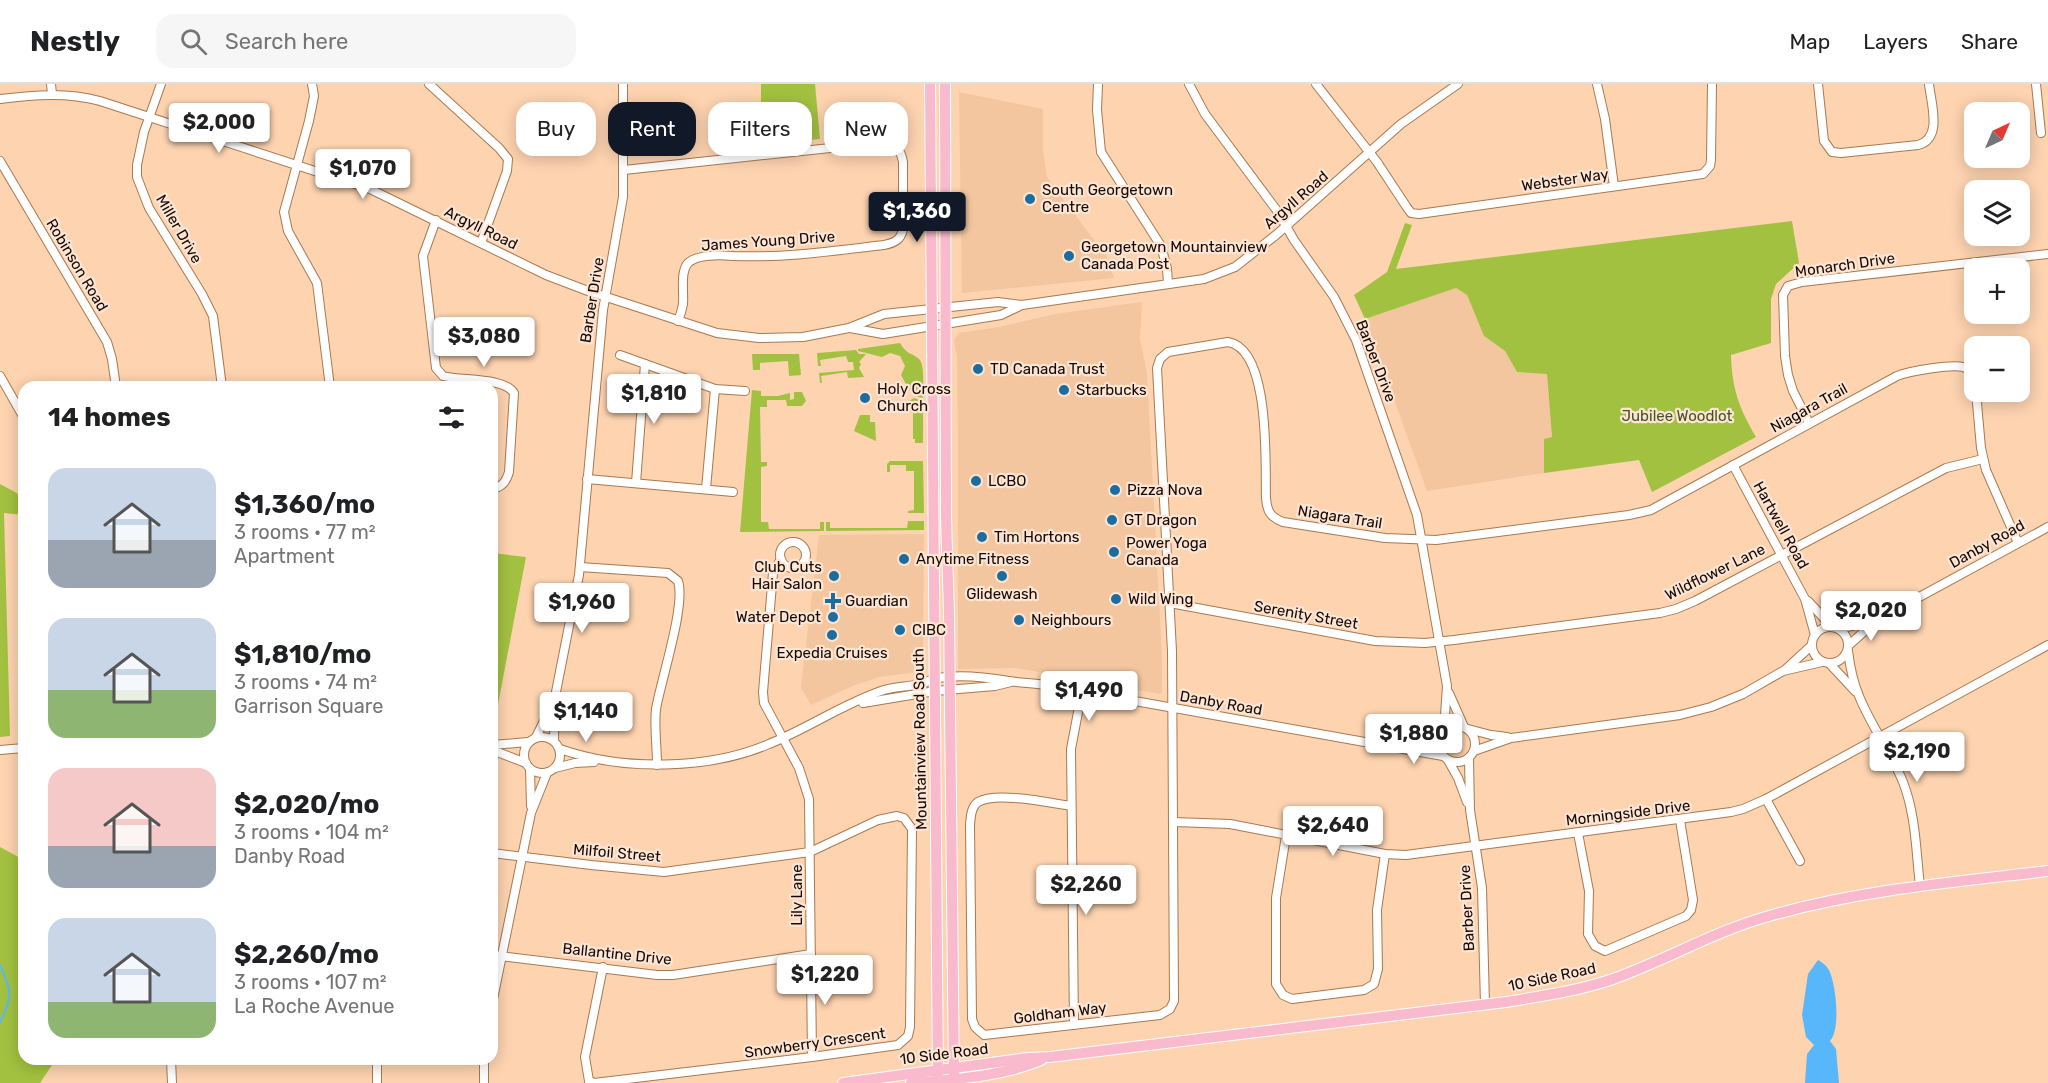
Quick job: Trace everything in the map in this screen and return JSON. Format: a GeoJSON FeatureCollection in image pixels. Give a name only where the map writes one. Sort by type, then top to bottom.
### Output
{"type":"FeatureCollection","features":[{"type":"Feature","properties":{"kind":"main road","name":"Mountainview Road South"},"geometry":{"type":"LineString","coordinates":[[930,84],[938,1078]]}},
{"type":"Feature","properties":{"kind":"main road","name":"Mountainview Road South"},"geometry":{"type":"LineString","coordinates":[[945,84],[946,517],[954,1081]]}},
{"type":"Feature","properties":{"kind":"main road","name":"10 Side Road"},"geometry":{"type":"LineString","coordinates":[[911,1083],[938,1078],[954,1068],[1485,1005],[1578,990],[1615,978],[1728,930],[1768,916],[1920,886],[2048,871]]}},
{"type":"Feature","properties":{"kind":"main road","name":"10 Side Road"},"geometry":{"type":"LineString","coordinates":[[843,1083],[938,1078],[954,1081],[1030,1065],[1050,1057]]}},
{"type":"Feature","properties":{"kind":"street"},"geometry":{"type":"LineString","coordinates":[[51,84],[52,94]]}},
{"type":"Feature","properties":{"kind":"street","name":"Miller Drive"},"geometry":{"type":"LineString","coordinates":[[161,84],[144,132],[136,165],[137,177],[149,208],[213,316],[221,381]]}},
{"type":"Feature","properties":{"kind":"street"},"geometry":{"type":"LineString","coordinates":[[312,84],[314,96],[284,212],[288,231],[317,283],[329,381]]}},
{"type":"Feature","properties":{"kind":"street"},"geometry":{"type":"LineString","coordinates":[[429,84],[508,159],[507,171],[488,229],[481,243]]}},
{"type":"Feature","properties":{"kind":"street","name":"Barber Drive"},"geometry":{"type":"LineString","coordinates":[[554,740],[555,697],[580,567],[605,297],[622,204],[623,84]]}},
{"type":"Feature","properties":{"kind":"street"},"geometry":{"type":"LineString","coordinates":[[1098,84],[1097,110],[1101,152],[1161,246],[1167,268],[1168,284]]}},
{"type":"Feature","properties":{"kind":"street","name":"Barber Drive"},"geometry":{"type":"LineString","coordinates":[[1190,84],[1205,114],[1278,212],[1334,297],[1354,334],[1411,494],[1422,540],[1447,686],[1447,711],[1442,733]]}},
{"type":"Feature","properties":{"kind":"street","name":"Webster Way"},"geometry":{"type":"LineString","coordinates":[[1316,84],[1370,152],[1406,206],[1412,213],[1419,214],[1696,176],[1707,171],[1711,160],[1712,84]]}},
{"type":"Feature","properties":{"kind":"street","name":"Argyll Road"},"geometry":{"type":"LineString","coordinates":[[0,99],[52,94],[88,98],[150,117],[369,189],[546,275],[605,297],[717,333],[759,338],[803,337],[849,328],[884,314],[998,302],[1022,305],[1204,279],[1235,267],[1249,258],[1401,124],[1457,84]]}},
{"type":"Feature","properties":{"kind":"street"},"geometry":{"type":"LineString","coordinates":[[1597,84],[1605,119],[1614,186]]}},
{"type":"Feature","properties":{"kind":"street"},"geometry":{"type":"LineString","coordinates":[[1818,84],[1824,141],[1832,152],[1841,153],[1918,145],[1927,141],[1933,131],[1929,84]]}},
{"type":"Feature","properties":{"kind":"street"},"geometry":{"type":"LineString","coordinates":[[2036,84],[2041,133]]}},
{"type":"Feature","properties":{"kind":"street","name":"James Young Drive"},"geometry":{"type":"LineString","coordinates":[[624,170],[887,142],[897,146],[901,153],[903,229],[899,238],[884,245],[772,258],[729,256],[695,260],[688,263],[684,272],[683,305],[678,321]]}},
{"type":"Feature","properties":{"kind":"street","name":"Robinson Road"},"geometry":{"type":"LineString","coordinates":[[0,161],[107,342],[115,381]]}},
{"type":"Feature","properties":{"kind":"street"},"geometry":{"type":"LineString","coordinates":[[436,220],[423,256],[435,368],[443,376],[479,381]]}},
{"type":"Feature","properties":{"kind":"street","name":"Monarch Drive"},"geometry":{"type":"LineString","coordinates":[[1809,423],[1789,383],[1786,366],[1783,295],[1788,286],[1802,282],[2048,254]]}},
{"type":"Feature","properties":{"kind":"street","name":"Argyll Road"},"geometry":{"type":"LineString","coordinates":[[849,328],[883,334],[946,322],[1001,315],[1022,305]]}},
{"type":"Feature","properties":{"kind":"street","name":"Niagara Trail"},"geometry":{"type":"LineString","coordinates":[[1172,708],[1170,603],[1157,368],[1160,359],[1168,352],[1228,342],[1235,343],[1242,348],[1249,358],[1260,388],[1266,498],[1270,515],[1283,522],[1336,531],[1384,538],[1422,540],[1618,517],[1651,510],[1903,374],[1964,367]]}},
{"type":"Feature","properties":{"kind":"street"},"geometry":{"type":"LineString","coordinates":[[620,355],[715,389],[745,391]]}},
{"type":"Feature","properties":{"kind":"street"},"geometry":{"type":"LineString","coordinates":[[636,483],[645,364]]}},
{"type":"Feature","properties":{"kind":"street"},"geometry":{"type":"LineString","coordinates":[[0,375],[18,407]]}},
{"type":"Feature","properties":{"kind":"street"},"geometry":{"type":"LineString","coordinates":[[498,384],[511,389],[514,393],[509,472],[506,482],[498,488]]}},
{"type":"Feature","properties":{"kind":"street"},"geometry":{"type":"LineString","coordinates":[[706,489],[715,389]]}},
{"type":"Feature","properties":{"kind":"street"},"geometry":{"type":"LineString","coordinates":[[1977,402],[1983,459],[2018,543]]}},
{"type":"Feature","properties":{"kind":"street","name":"Wildflower Lane"},"geometry":{"type":"LineString","coordinates":[[1439,642],[1668,612],[1695,601],[1946,468],[1983,459]]}},
{"type":"Feature","properties":{"kind":"street","name":"Hartwell Road"},"geometry":{"type":"LineString","coordinates":[[1733,465],[1805,599],[1815,635]]}},
{"type":"Feature","properties":{"kind":"street"},"geometry":{"type":"LineString","coordinates":[[587,479],[733,492]]}},
{"type":"Feature","properties":{"kind":"street","name":"Danby Road"},"geometry":{"type":"LineString","coordinates":[[1848,648],[1877,620],[2048,527]]}},
{"type":"Feature","properties":{"kind":"street","name":"Lily Lane"},"geometry":{"type":"LineString","coordinates":[[781,560],[773,573],[763,692],[764,703],[799,768],[808,792],[812,1058]]}},
{"type":"Feature","properties":{"kind":"street"},"geometry":{"type":"LineString","coordinates":[[580,567],[668,573],[678,581],[680,591],[656,710],[657,765]]}},
{"type":"Feature","properties":{"kind":"street","name":"Hartwell Road"},"geometry":{"type":"LineString","coordinates":[[1805,599],[1836,628]]}},
{"type":"Feature","properties":{"kind":"street","name":"Serenity Street"},"geometry":{"type":"LineString","coordinates":[[1170,603],[1375,641],[1439,642]]}},
{"type":"Feature","properties":{"kind":"street","name":"Danby Road"},"geometry":{"type":"LineString","coordinates":[[1836,628],[1877,620]]}},
{"type":"Feature","properties":{"kind":"street"},"geometry":{"type":"LineString","coordinates":[[1510,738],[1453,726],[1442,733],[1438,746],[1445,758],[1459,762],[1471,754],[1510,738],[1680,715],[1701,710],[1743,694],[1784,671],[1812,645],[1815,635],[1823,628],[1836,628],[1846,635],[1851,674],[1859,696],[1898,770],[1907,794],[1912,815],[1920,886]]}},
{"type":"Feature","properties":{"kind":"street"},"geometry":{"type":"LineString","coordinates":[[1812,645],[1815,655],[1859,696]]}},
{"type":"Feature","properties":{"kind":"street","name":"Morningside Drive"},"geometry":{"type":"LineString","coordinates":[[1173,822],[1230,824],[1384,854],[1406,855],[1737,811],[1766,799],[2048,645]]}},
{"type":"Feature","properties":{"kind":"street"},"geometry":{"type":"LineString","coordinates":[[1784,671],[1839,661],[1848,648]]}},
{"type":"Feature","properties":{"kind":"street","name":"Danby Road"},"geometry":{"type":"LineString","coordinates":[[560,749],[575,755],[607,761],[657,765],[731,756],[783,738],[841,707],[886,689],[950,677],[1026,681],[1445,758]]}},
{"type":"Feature","properties":{"kind":"street","name":"Danby Road"},"geometry":{"type":"LineString","coordinates":[[841,707],[935,691],[995,686],[1011,681]]}},
{"type":"Feature","properties":{"kind":"street","name":"Barber Drive"},"geometry":{"type":"LineString","coordinates":[[1447,686],[1466,728]]}},
{"type":"Feature","properties":{"kind":"street"},"geometry":{"type":"LineString","coordinates":[[1074,1025],[1071,749],[1082,691]]}},
{"type":"Feature","properties":{"kind":"street","name":"Barber Drive"},"geometry":{"type":"LineString","coordinates":[[532,740],[555,697]]}},
{"type":"Feature","properties":{"kind":"street","name":"Goldham Way"},"geometry":{"type":"LineString","coordinates":[[1071,806],[1007,798],[981,801],[973,809],[970,824],[972,1019],[975,1027],[988,1036],[1160,1014],[1173,1006],[1175,996],[1172,708]]}},
{"type":"Feature","properties":{"kind":"street"},"geometry":{"type":"LineString","coordinates":[[1466,728],[1474,737],[1471,754]]}},
{"type":"Feature","properties":{"kind":"street","name":"Danby Road"},"geometry":{"type":"LineString","coordinates":[[1391,747],[1423,743],[1442,733]]}},
{"type":"Feature","properties":{"kind":"street"},"geometry":{"type":"LineString","coordinates":[[498,744],[547,737],[554,740],[560,749],[560,761],[551,770],[531,813]]}},
{"type":"Feature","properties":{"kind":"street"},"geometry":{"type":"LineString","coordinates":[[498,975],[531,813],[528,766],[524,751],[532,740]]}},
{"type":"Feature","properties":{"kind":"street"},"geometry":{"type":"LineString","coordinates":[[0,750],[18,748]]}},
{"type":"Feature","properties":{"kind":"street"},"geometry":{"type":"LineString","coordinates":[[498,753],[540,773],[551,770]]}},
{"type":"Feature","properties":{"kind":"street","name":"Barber Drive"},"geometry":{"type":"LineString","coordinates":[[1471,754],[1470,810],[1482,888],[1485,1005]]}},
{"type":"Feature","properties":{"kind":"street","name":"Barber Drive"},"geometry":{"type":"LineString","coordinates":[[1445,758],[1458,778],[1470,810]]}},
{"type":"Feature","properties":{"kind":"street","name":"Danby Road"},"geometry":{"type":"LineString","coordinates":[[551,770],[574,763],[607,761]]}},
{"type":"Feature","properties":{"kind":"street"},"geometry":{"type":"LineString","coordinates":[[1766,799],[1800,861]]}},
{"type":"Feature","properties":{"kind":"street","name":"Snowberry Crescent"},"geometry":{"type":"LineString","coordinates":[[603,967],[585,1057],[586,1073],[589,1081],[594,1083],[812,1058],[898,1045],[908,1036],[910,1027],[912,829],[904,818],[890,817],[864,825],[810,852]]}},
{"type":"Feature","properties":{"kind":"street"},"geometry":{"type":"LineString","coordinates":[[1578,833],[1589,891],[1588,934],[1595,946],[1601,950],[1611,950],[1686,916],[1691,910],[1693,900],[1680,820]]}},
{"type":"Feature","properties":{"kind":"street"},"geometry":{"type":"LineString","coordinates":[[1286,836],[1276,898],[1276,984],[1289,998],[1364,990],[1374,984],[1378,969],[1377,910],[1384,854]]}},
{"type":"Feature","properties":{"kind":"street","name":"Milfoil Street"},"geometry":{"type":"LineString","coordinates":[[498,854],[664,872],[810,852]]}},
{"type":"Feature","properties":{"kind":"street","name":"Ballantine Drive"},"geometry":{"type":"LineString","coordinates":[[498,956],[673,975],[811,954]]}},
{"type":"Feature","properties":{"kind":"street"},"geometry":{"type":"LineString","coordinates":[[171,1065],[172,1083]]}},
{"type":"Feature","properties":{"kind":"street"},"geometry":{"type":"LineString","coordinates":[[377,1065],[377,1083]]}},
{"type":"Feature","properties":{"kind":"street"},"geometry":{"type":"LineString","coordinates":[[484,1065],[484,1083]]}},
{"type":"Feature","properties":{"kind":"shaded area"},"geometry":{"type":"Polygon","coordinates":[[[959,92],[1043,109],[1043,151],[1047,177],[1106,256],[1114,278],[962,293],[959,92]]]}},
{"type":"Feature","properties":{"kind":"shaded area"},"geometry":{"type":"Polygon","coordinates":[[[1456,288],[1467,295],[1484,336],[1505,351],[1517,372],[1547,373],[1552,438],[1544,439],[1544,473],[1427,491],[1365,319],[1456,288]]]}},
{"type":"Feature","properties":{"kind":"shaded area"},"geometry":{"type":"Polygon","coordinates":[[[1142,302],[1140,339],[1147,373],[1162,693],[1016,668],[958,669],[958,438],[957,358],[954,340],[959,333],[999,327],[1055,314],[1142,302]]]}},
{"type":"Feature","properties":{"kind":"shaded area"},"geometry":{"type":"Polygon","coordinates":[[[924,534],[923,665],[918,672],[880,677],[855,685],[811,705],[801,688],[819,535],[924,534]]]}},
{"type":"Feature","properties":{"kind":"green space"},"geometry":{"type":"Polygon","coordinates":[[[761,84],[815,84],[820,139],[812,140],[812,102],[761,102],[761,84]]]}},
{"type":"Feature","properties":{"kind":"green space","name":"Jubilee Woodlot"},"geometry":{"type":"Polygon","coordinates":[[[1792,221],[1799,263],[1776,284],[1771,299],[1771,343],[1731,355],[1738,398],[1756,437],[1652,492],[1639,460],[1544,473],[1544,439],[1552,437],[1547,374],[1517,372],[1505,351],[1484,336],[1467,295],[1456,288],[1365,319],[1354,295],[1387,272],[1405,223],[1412,225],[1396,269],[1792,221]]]}},
{"type":"Feature","properties":{"kind":"green space"},"geometry":{"type":"Polygon","coordinates":[[[900,343],[905,350],[921,362],[923,398],[913,393],[903,379],[901,375],[905,366],[900,356],[890,353],[882,357],[858,351],[858,349],[900,343]]]}},
{"type":"Feature","properties":{"kind":"green space"},"geometry":{"type":"Polygon","coordinates":[[[856,350],[859,354],[866,354],[859,362],[861,364],[859,368],[864,377],[848,378],[847,372],[821,376],[822,383],[820,383],[819,373],[854,370],[853,362],[848,362],[846,356],[820,360],[821,366],[818,366],[817,353],[856,350]]]}},
{"type":"Feature","properties":{"kind":"green space"},"geometry":{"type":"Polygon","coordinates":[[[752,354],[799,354],[801,375],[789,376],[788,361],[760,363],[760,370],[753,370],[752,354]]]}},
{"type":"Feature","properties":{"kind":"green space"},"geometry":{"type":"Polygon","coordinates":[[[752,390],[761,391],[761,396],[790,393],[790,400],[794,399],[794,392],[802,392],[806,401],[802,406],[787,406],[786,400],[767,400],[767,407],[760,407],[761,462],[767,462],[767,466],[761,467],[761,522],[768,522],[769,529],[820,529],[820,522],[824,522],[824,531],[740,532],[752,390]]]}},
{"type":"Feature","properties":{"kind":"green space"},"geometry":{"type":"Polygon","coordinates":[[[914,398],[923,401],[923,443],[915,443],[913,412],[906,412],[906,403],[914,398]]]}},
{"type":"Feature","properties":{"kind":"green space"},"geometry":{"type":"Polygon","coordinates":[[[860,415],[870,415],[870,422],[875,422],[876,441],[854,431],[860,415]]]}},
{"type":"Feature","properties":{"kind":"green space"},"geometry":{"type":"Polygon","coordinates":[[[890,461],[923,461],[924,513],[908,513],[914,510],[914,471],[906,471],[906,465],[890,465],[890,472],[887,472],[887,464],[890,461]]]}},
{"type":"Feature","properties":{"kind":"green space"},"geometry":{"type":"Polygon","coordinates":[[[0,484],[18,494],[18,514],[4,513],[10,736],[0,737],[0,484]]]}},
{"type":"Feature","properties":{"kind":"green space"},"geometry":{"type":"Polygon","coordinates":[[[908,521],[924,521],[924,530],[826,531],[826,522],[830,522],[830,528],[907,528],[908,521]]]}},
{"type":"Feature","properties":{"kind":"green space"},"geometry":{"type":"Polygon","coordinates":[[[498,554],[526,557],[498,704],[498,554]]]}},
{"type":"Feature","properties":{"kind":"green space"},"geometry":{"type":"Polygon","coordinates":[[[0,847],[18,857],[18,1065],[52,1065],[40,1083],[0,1083],[0,847]]]}},
{"type":"Feature","properties":{"kind":"water"},"geometry":{"type":"Polygon","coordinates":[[[1818,960],[1829,970],[1834,985],[1836,1017],[1830,1041],[1836,1049],[1839,1083],[1805,1083],[1807,1054],[1814,1045],[1806,1037],[1802,1015],[1808,974],[1818,960]]]}},
{"type":"Feature","properties":{"kind":"waterway"},"geometry":{"type":"LineString","coordinates":[[0,965],[9,988],[9,1000],[0,1022]]}},
{"type":"Feature","properties":{"kind":"place","name":"South Georgetown Centre"},"geometry":{"type":"Point","coordinates":[1030,199]}},
{"type":"Feature","properties":{"kind":"place","name":"Georgetown Mountainview Canada Post"},"geometry":{"type":"Point","coordinates":[1069,256]}},
{"type":"Feature","properties":{"kind":"place","name":"TD Canada Trust"},"geometry":{"type":"Point","coordinates":[978,369]}},
{"type":"Feature","properties":{"kind":"place","name":"Starbucks"},"geometry":{"type":"Point","coordinates":[1064,390]}},
{"type":"Feature","properties":{"kind":"place","name":"Holy Cross Church"},"geometry":{"type":"Point","coordinates":[865,398]}},
{"type":"Feature","properties":{"kind":"place","name":"LCBO"},"geometry":{"type":"Point","coordinates":[976,481]}},
{"type":"Feature","properties":{"kind":"place","name":"Pizza Nova"},"geometry":{"type":"Point","coordinates":[1115,490]}},
{"type":"Feature","properties":{"kind":"place","name":"GT Dragon"},"geometry":{"type":"Point","coordinates":[1112,520]}},
{"type":"Feature","properties":{"kind":"place","name":"Tim Hortons"},"geometry":{"type":"Point","coordinates":[982,537]}},
{"type":"Feature","properties":{"kind":"place","name":"Power Yoga Canada"},"geometry":{"type":"Point","coordinates":[1114,552]}},
{"type":"Feature","properties":{"kind":"place","name":"Anytime Fitness"},"geometry":{"type":"Point","coordinates":[904,559]}},
{"type":"Feature","properties":{"kind":"place","name":"Club Cuts Hair Salon"},"geometry":{"type":"Point","coordinates":[834,576]}},
{"type":"Feature","properties":{"kind":"place","name":"Glidewash"},"geometry":{"type":"Point","coordinates":[1002,576]}},
{"type":"Feature","properties":{"kind":"place","name":"Wild Wing"},"geometry":{"type":"Point","coordinates":[1116,599]}},
{"type":"Feature","properties":{"kind":"place","name":"Guardian"},"geometry":{"type":"Point","coordinates":[833,601]}},
{"type":"Feature","properties":{"kind":"place","name":"Water Depot"},"geometry":{"type":"Point","coordinates":[833,617]}},
{"type":"Feature","properties":{"kind":"place","name":"Neighbours"},"geometry":{"type":"Point","coordinates":[1019,620]}},
{"type":"Feature","properties":{"kind":"place","name":"CIBC"},"geometry":{"type":"Point","coordinates":[900,630]}},
{"type":"Feature","properties":{"kind":"place","name":"Expedia Cruises"},"geometry":{"type":"Point","coordinates":[832,635]}}]}
